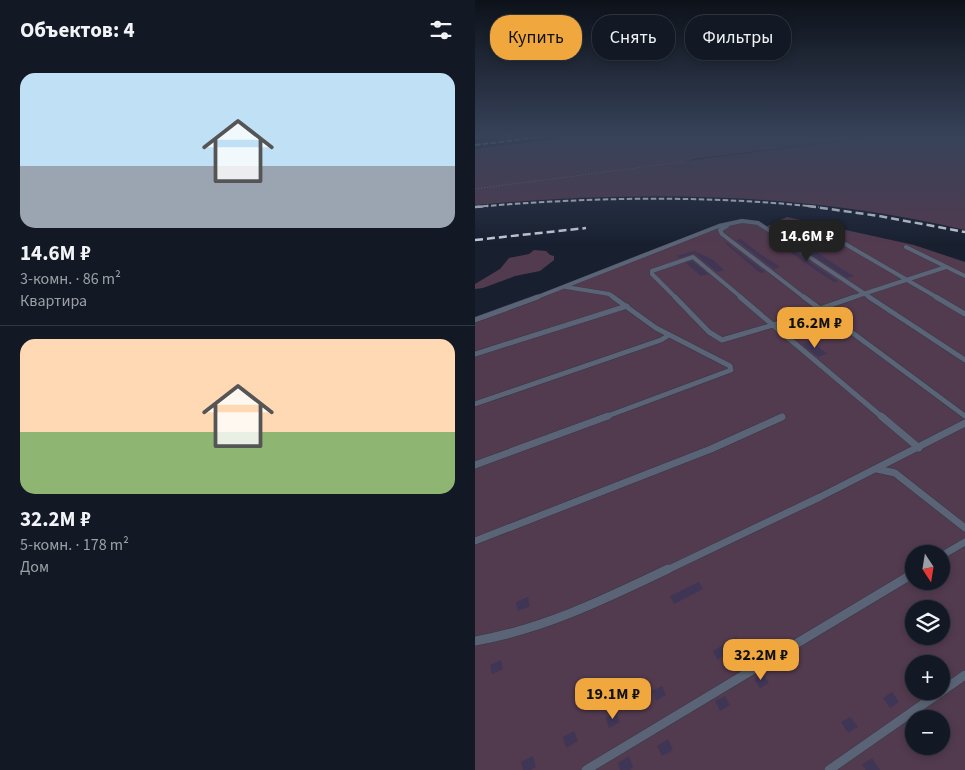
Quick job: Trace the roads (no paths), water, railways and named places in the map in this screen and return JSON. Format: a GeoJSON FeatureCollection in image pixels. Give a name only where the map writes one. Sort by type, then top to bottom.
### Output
{"type":"FeatureCollection","features":[{"type":"Feature","properties":{"kind":"lane"},"geometry":{"type":"LineString","coordinates":[[475,320],[728,223],[745,220],[758,221],[791,246],[965,360]]}},
{"type":"Feature","properties":{"kind":"lane"},"geometry":{"type":"LineString","coordinates":[[728,223],[727,226],[720,230],[721,234],[819,309],[965,416]]}},
{"type":"Feature","properties":{"kind":"lane"},"geometry":{"type":"LineString","coordinates":[[823,231],[965,314]]}},
{"type":"Feature","properties":{"kind":"lane"},"geometry":{"type":"LineString","coordinates":[[906,247],[965,276]]}},
{"type":"Feature","properties":{"kind":"lane"},"geometry":{"type":"LineString","coordinates":[[919,448],[772,325],[693,257],[652,271],[652,274],[671,295],[716,338],[723,340],[730,339],[772,325],[819,309],[865,293],[946,267]]}},
{"type":"Feature","properties":{"kind":"lane"},"geometry":{"type":"LineString","coordinates":[[475,465],[731,370],[729,366],[669,335],[609,294],[563,287]]}},
{"type":"Feature","properties":{"kind":"lane"},"geometry":{"type":"LineString","coordinates":[[475,354],[627,306]]}},
{"type":"Feature","properties":{"kind":"lane"},"geometry":{"type":"LineString","coordinates":[[475,404],[661,340],[669,335]]}},
{"type":"Feature","properties":{"kind":"lane"},"geometry":{"type":"LineString","coordinates":[[475,541],[711,450],[782,417]]}},
{"type":"Feature","properties":{"kind":"lane"},"geometry":{"type":"LineString","coordinates":[[475,641],[528,630],[577,611],[877,469],[965,423]]}},
{"type":"Feature","properties":{"kind":"lane"},"geometry":{"type":"LineString","coordinates":[[877,469],[895,473],[965,528]]}},
{"type":"Feature","properties":{"kind":"lane"},"geometry":{"type":"LineString","coordinates":[[950,551],[965,542]]}},
{"type":"Feature","properties":{"kind":"lane"},"geometry":{"type":"LineString","coordinates":[[586,770],[905,578]]}},
{"type":"Feature","properties":{"kind":"lane"},"geometry":{"type":"LineString","coordinates":[[829,770],[965,675]]}},
{"type":"Feature","properties":{"kind":"railway"},"geometry":{"type":"LineString","coordinates":[[488,206],[475,207],[604,199],[690,199],[819,207]]}},
{"type":"Feature","properties":{"kind":"railway"},"geometry":{"type":"LineString","coordinates":[[808,206],[879,216],[965,232]]}},
{"type":"Feature","properties":{"kind":"railway"},"geometry":{"type":"LineString","coordinates":[[475,240],[586,228]]}}]}
